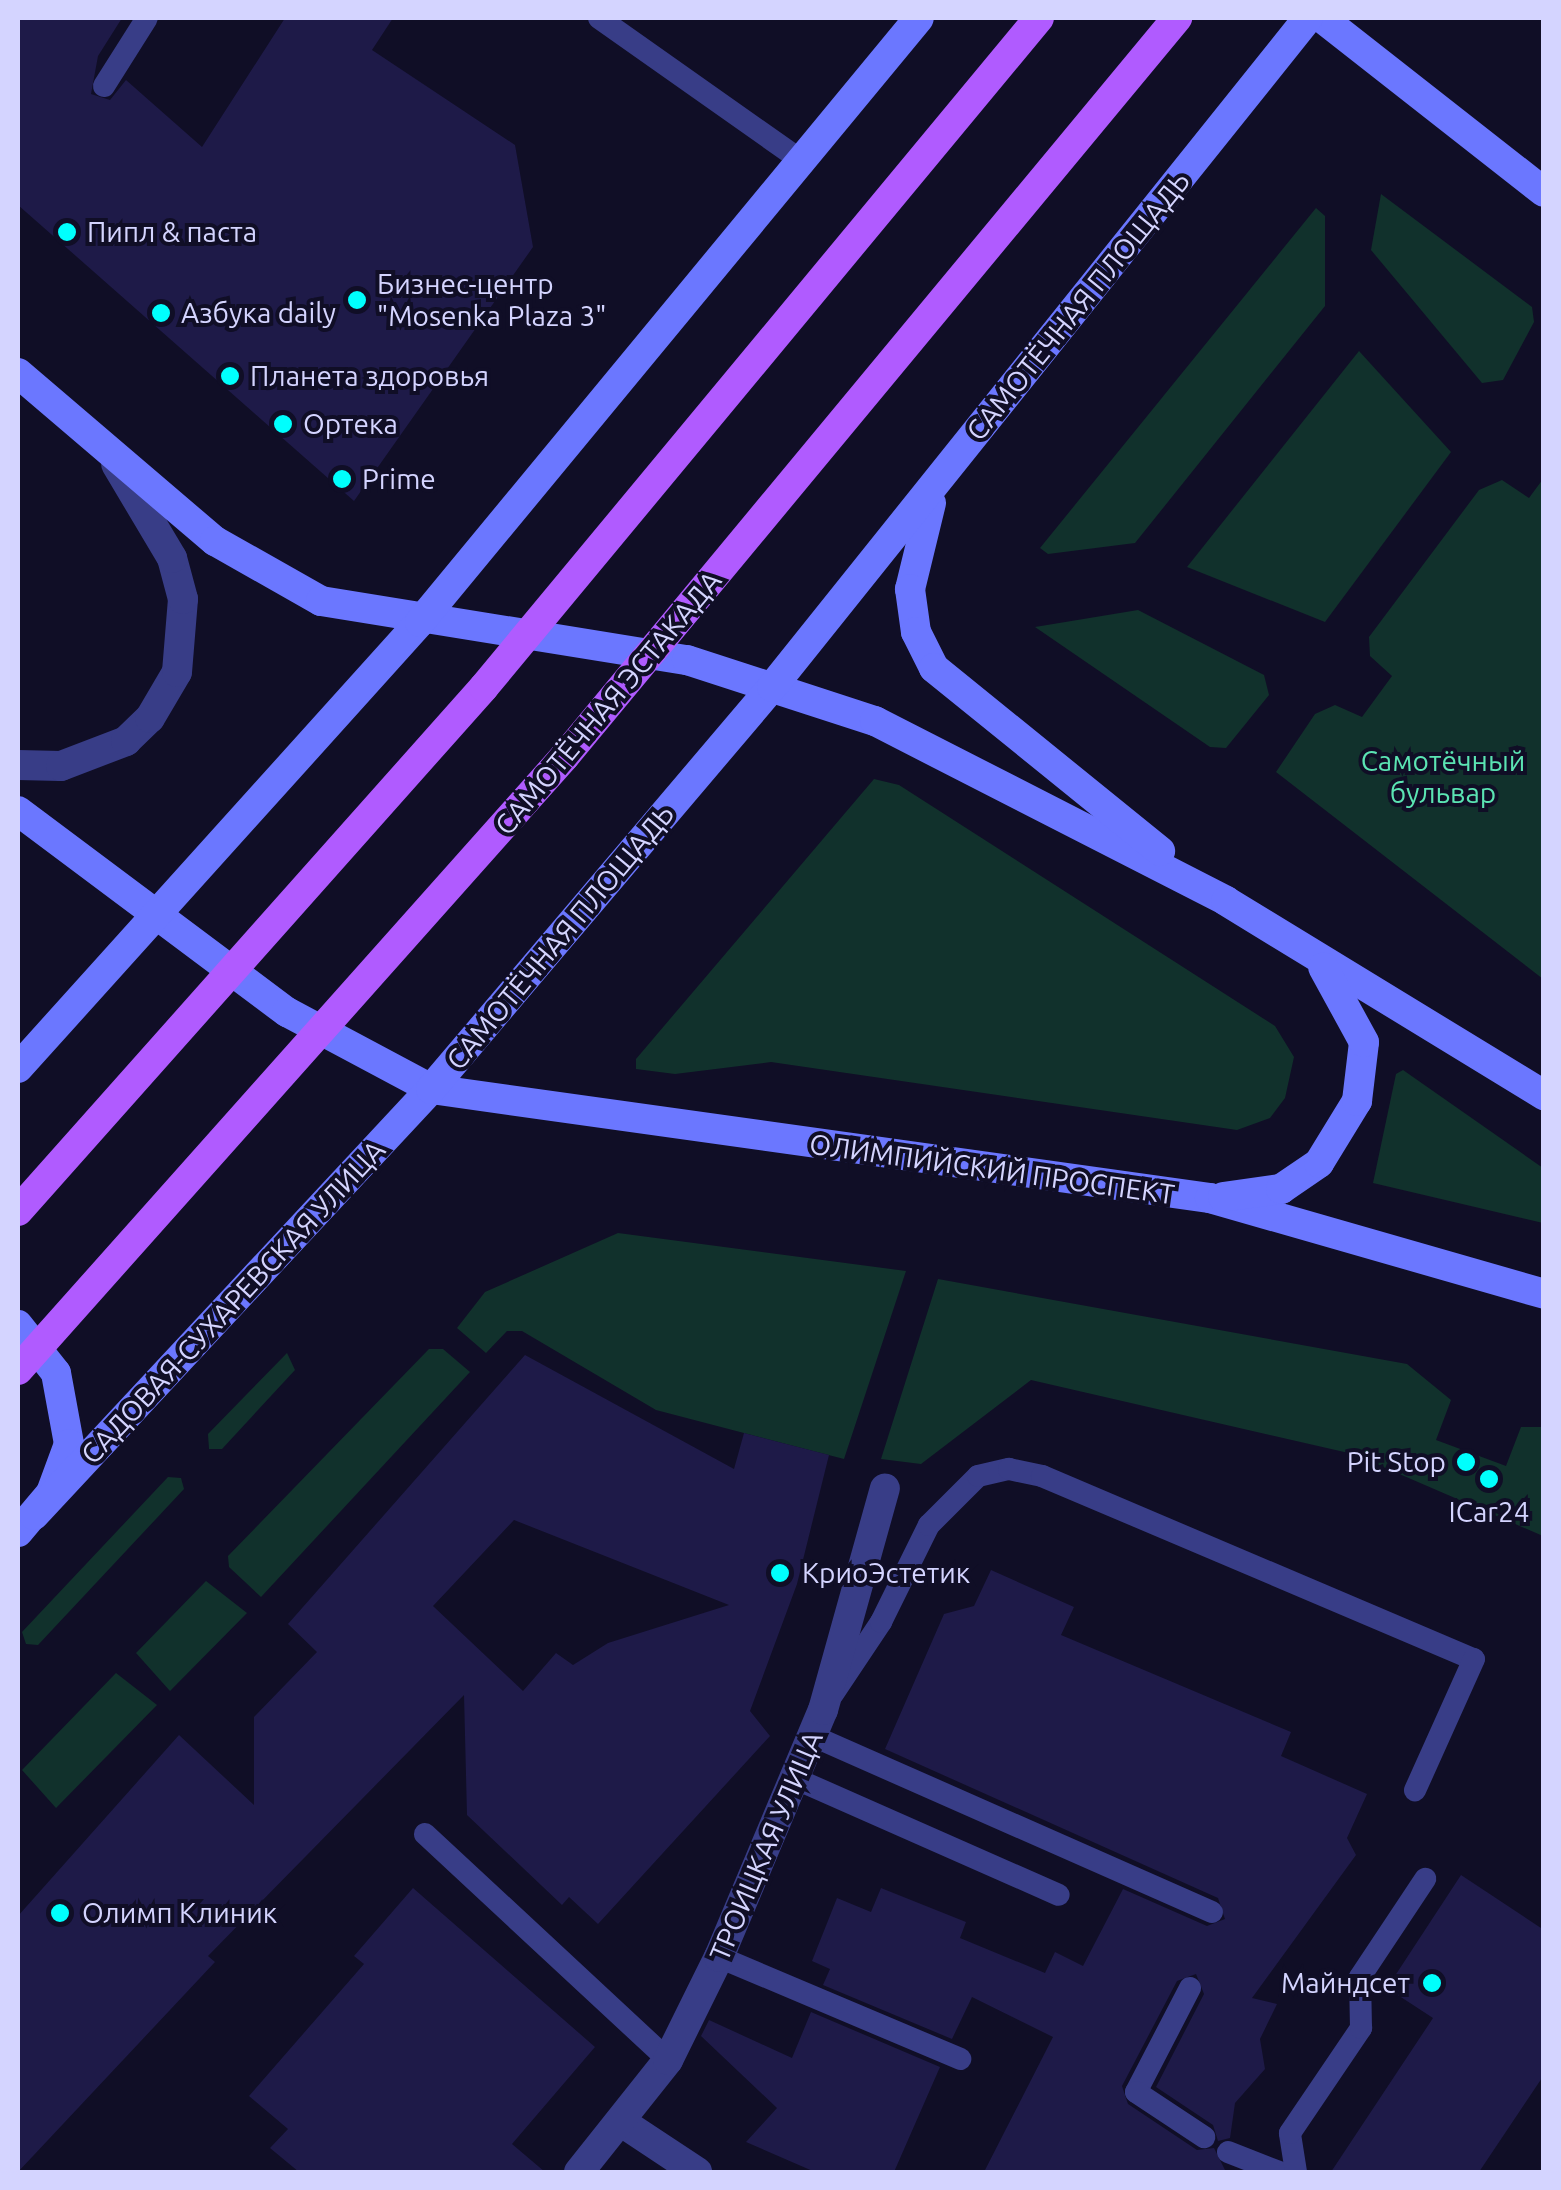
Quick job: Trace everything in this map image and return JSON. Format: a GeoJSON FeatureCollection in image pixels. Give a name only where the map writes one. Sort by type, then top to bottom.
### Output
{"type":"FeatureCollection","features":[{"type":"Feature","properties":{"kind":"main road"},"geometry":{"type":"LineString","coordinates":[[18,1068],[420,622],[919,18]]}},
{"type":"Feature","properties":{"kind":"main road"},"geometry":{"type":"LineString","coordinates":[[18,1211],[484,686],[1039,18]]}},
{"type":"Feature","properties":{"kind":"main road","name":"САМОТЁЧНАЯ ЭСТАКАДА"},"geometry":{"type":"LineString","coordinates":[[18,1370],[565,756],[1177,18]]}},
{"type":"Feature","properties":{"kind":"main road","name":"САМОТЁЧНАЯ ПЛОЩАДЬ"},"geometry":{"type":"LineString","coordinates":[[18,811],[152,917],[352,1053],[431,1089],[772,687],[1308,18]]}},
{"type":"Feature","properties":{"kind":"main road"},"geometry":{"type":"LineString","coordinates":[[1322,18],[1544,192]]}},
{"type":"Feature","properties":{"kind":"main road"},"geometry":{"type":"LineString","coordinates":[[18,373],[111,456],[276,579],[321,600],[420,622],[610,645],[772,687],[915,739],[1226,901],[1544,1095]]}},
{"type":"Feature","properties":{"kind":"main road"},"geometry":{"type":"LineString","coordinates":[[940,479],[910,588],[916,632],[934,668],[1226,901]]}},
{"type":"Feature","properties":{"kind":"main road"},"geometry":{"type":"LineString","coordinates":[[1210,1198],[1280,1189],[1306,1172],[1358,1100],[1364,1042],[1352,1010],[1332,974],[1289,941]]}},
{"type":"Feature","properties":{"kind":"main road","name":"ОЛИМПИЙСКИЙ ПРОСПЕКТ"},"geometry":{"type":"LineString","coordinates":[[431,1089],[1210,1198],[1544,1294]]}},
{"type":"Feature","properties":{"kind":"main road","name":"САДОВАЯ-СУХАРЕВСКАЯ УЛИЦА"},"geometry":{"type":"LineString","coordinates":[[26,1523],[431,1089]]}},
{"type":"Feature","properties":{"kind":"main road"},"geometry":{"type":"LineString","coordinates":[[18,1325],[56,1373],[69,1420],[63,1468],[26,1523]]}},
{"type":"Feature","properties":{"kind":"street"},"geometry":{"type":"LineString","coordinates":[[18,766],[61,766],[126,741],[150,718],[177,672],[184,599],[172,558],[111,456]]}},
{"type":"Feature","properties":{"kind":"street","name":"ТРОИЦКАЯ УЛИЦА"},"geometry":{"type":"LineString","coordinates":[[579,2172],[623,2123],[668,2060],[719,1957],[818,1723],[886,1488]]}},
{"type":"Feature","properties":{"kind":"street"},"geometry":{"type":"LineString","coordinates":[[623,2123],[697,2172]]}},
{"type":"Feature","properties":{"kind":"lane"},"geometry":{"type":"LineString","coordinates":[[104,86],[147,18]]}},
{"type":"Feature","properties":{"kind":"lane"},"geometry":{"type":"LineString","coordinates":[[598,18],[803,162]]}},
{"type":"Feature","properties":{"kind":"lane"},"geometry":{"type":"LineString","coordinates":[[1212,1912],[818,1723],[881,1622],[937,1514],[978,1476],[1008,1470],[1042,1476],[1474,1659],[1415,1790]]}},
{"type":"Feature","properties":{"kind":"lane"},"geometry":{"type":"LineString","coordinates":[[796,1779],[1059,1895]]}},
{"type":"Feature","properties":{"kind":"lane"},"geometry":{"type":"LineString","coordinates":[[424,1834],[668,2060]]}},
{"type":"Feature","properties":{"kind":"lane"},"geometry":{"type":"LineString","coordinates":[[1296,2172],[1290,2133],[1360,2028],[1360,1977],[1424,1879]]}},
{"type":"Feature","properties":{"kind":"lane"},"geometry":{"type":"LineString","coordinates":[[719,1957],[960,2059]]}},
{"type":"Feature","properties":{"kind":"lane"},"geometry":{"type":"LineString","coordinates":[[1190,1988],[1136,2092],[1204,2137]]}},
{"type":"Feature","properties":{"kind":"lane"},"geometry":{"type":"LineString","coordinates":[[1228,2152],[1279,2172]]}},
{"type":"Feature","properties":{"kind":"green space"},"geometry":{"type":"Polygon","coordinates":[[[1381,194],[1532,307],[1534,322],[1503,380],[1482,383],[1371,250],[1381,194]]]}},
{"type":"Feature","properties":{"kind":"green space"},"geometry":{"type":"Polygon","coordinates":[[[1316,208],[1325,216],[1325,306],[1135,543],[1048,554],[1040,548],[1316,208]]]}},
{"type":"Feature","properties":{"kind":"green space"},"geometry":{"type":"Polygon","coordinates":[[[1359,351],[1451,452],[1325,622],[1187,567],[1359,351]]]}},
{"type":"Feature","properties":{"kind":"green space","name":"Самотёчный бульвар"},"geometry":{"type":"Polygon","coordinates":[[[1543,479],[1543,979],[1276,772],[1315,714],[1335,705],[1362,717],[1392,676],[1370,656],[1369,637],[1479,490],[1502,480],[1529,498],[1543,479]]]}},
{"type":"Feature","properties":{"kind":"green space"},"geometry":{"type":"Polygon","coordinates":[[[1138,610],[1264,675],[1269,695],[1226,748],[1210,747],[1035,627],[1138,610]]]}},
{"type":"Feature","properties":{"kind":"green space"},"geometry":{"type":"Polygon","coordinates":[[[874,779],[899,785],[1275,1026],[1294,1057],[1285,1098],[1270,1118],[1237,1130],[771,1062],[675,1074],[636,1069],[636,1059],[874,779]]]}},
{"type":"Feature","properties":{"kind":"green space"},"geometry":{"type":"Polygon","coordinates":[[[1403,1070],[1543,1168],[1543,1223],[1373,1183],[1396,1074],[1403,1070]]]}},
{"type":"Feature","properties":{"kind":"green space"},"geometry":{"type":"Polygon","coordinates":[[[618,1233],[906,1271],[844,1459],[656,1410],[522,1331],[507,1331],[486,1353],[457,1328],[485,1292],[618,1233]]]}},
{"type":"Feature","properties":{"kind":"green space"},"geometry":{"type":"Polygon","coordinates":[[[938,1279],[1407,1364],[1451,1400],[1436,1440],[1506,1466],[1521,1427],[1543,1427],[1543,1536],[1353,1454],[1031,1380],[921,1464],[881,1459],[938,1279]]]}},
{"type":"Feature","properties":{"kind":"green space"},"geometry":{"type":"Polygon","coordinates":[[[429,1349],[443,1349],[470,1372],[261,1597],[229,1567],[228,1556],[429,1349]]]}},
{"type":"Feature","properties":{"kind":"green space"},"geometry":{"type":"Polygon","coordinates":[[[287,1353],[295,1370],[222,1449],[209,1449],[208,1434],[287,1353]]]}},
{"type":"Feature","properties":{"kind":"green space"},"geometry":{"type":"Polygon","coordinates":[[[168,1477],[181,1478],[184,1489],[38,1645],[26,1644],[22,1632],[168,1477]]]}},
{"type":"Feature","properties":{"kind":"green space"},"geometry":{"type":"Polygon","coordinates":[[[206,1581],[247,1613],[170,1691],[136,1653],[206,1581]]]}},
{"type":"Feature","properties":{"kind":"green space"},"geometry":{"type":"Polygon","coordinates":[[[116,1673],[157,1705],[56,1808],[22,1770],[116,1673]]]}},
{"type":"Feature","properties":{"kind":"building"},"geometry":{"type":"Polygon","coordinates":[[[18,18],[122,18],[98,56],[91,94],[110,100],[126,80],[202,147],[285,18],[393,18],[372,50],[515,145],[533,247],[354,501],[18,205],[18,18]]]}},
{"type":"Feature","properties":{"kind":"building"},"geometry":{"type":"Polygon","coordinates":[[[525,1355],[734,1469],[744,1433],[829,1455],[797,1584],[750,1711],[770,1736],[598,1924],[569,1897],[562,1905],[467,1815],[464,1695],[208,1956],[215,1962],[18,2172],[18,1916],[179,1735],[254,1805],[254,1717],[317,1652],[288,1624],[525,1355]],[[514,1520],[433,1606],[523,1691],[556,1653],[573,1665],[608,1643],[729,1605],[514,1520]]]}},
{"type":"Feature","properties":{"kind":"building"},"geometry":{"type":"Polygon","coordinates":[[[991,1570],[1074,1607],[1061,1635],[1291,1732],[1281,1756],[1367,1794],[1347,1838],[1356,1855],[1252,1998],[1277,2004],[1260,2039],[1265,2069],[1235,2103],[1230,2138],[1218,2141],[1213,2125],[1156,2087],[1204,1994],[1196,1974],[1177,1981],[1122,2086],[1128,2104],[1197,2150],[1214,2148],[1226,2172],[984,2172],[1053,2037],[972,1997],[952,2039],[823,1985],[830,1969],[812,1961],[837,1898],[871,1912],[881,1888],[966,1922],[960,1938],[1045,1973],[1055,1952],[1083,1966],[1123,1889],[1207,1926],[1225,1919],[1218,1898],[885,1749],[944,1614],[974,1606],[991,1570]]]}},
{"type":"Feature","properties":{"kind":"building"},"geometry":{"type":"Polygon","coordinates":[[[1461,1875],[1544,1930],[1544,2075],[1479,2172],[1331,2172],[1433,2018],[1387,1988],[1461,1875]]]}},
{"type":"Feature","properties":{"kind":"building"},"geometry":{"type":"Polygon","coordinates":[[[413,1888],[595,2047],[512,2144],[545,2172],[299,2172],[270,2148],[288,2129],[249,2096],[364,1964],[354,1956],[413,1888]]]}},
{"type":"Feature","properties":{"kind":"building"},"geometry":{"type":"Polygon","coordinates":[[[811,2012],[940,2067],[894,2172],[815,2172],[746,2142],[777,2108],[701,2036],[709,2020],[792,2058],[811,2012]]]}},
{"type":"Feature","properties":{"kind":"place","name":"Пипл & паста"},"geometry":{"type":"Point","coordinates":[67,232]}},
{"type":"Feature","properties":{"kind":"place","name":"Бизнес-центр \"Mosenka Plaza 3\""},"geometry":{"type":"Point","coordinates":[357,300]}},
{"type":"Feature","properties":{"kind":"place","name":"Азбука daily"},"geometry":{"type":"Point","coordinates":[161,313]}},
{"type":"Feature","properties":{"kind":"place","name":"Планета здоровья"},"geometry":{"type":"Point","coordinates":[230,376]}},
{"type":"Feature","properties":{"kind":"place","name":"Ортека"},"geometry":{"type":"Point","coordinates":[283,424]}},
{"type":"Feature","properties":{"kind":"place","name":"Prime"},"geometry":{"type":"Point","coordinates":[342,479]}},
{"type":"Feature","properties":{"kind":"place","name":"Pit Stop"},"geometry":{"type":"Point","coordinates":[1466,1462]}},
{"type":"Feature","properties":{"kind":"place","name":"ICar24"},"geometry":{"type":"Point","coordinates":[1489,1479]}},
{"type":"Feature","properties":{"kind":"place","name":"КриоЭстетик"},"geometry":{"type":"Point","coordinates":[780,1573]}},
{"type":"Feature","properties":{"kind":"place","name":"Олимп Клиник"},"geometry":{"type":"Point","coordinates":[60,1913]}},
{"type":"Feature","properties":{"kind":"place","name":"Майндсет"},"geometry":{"type":"Point","coordinates":[1432,1983]}}]}
